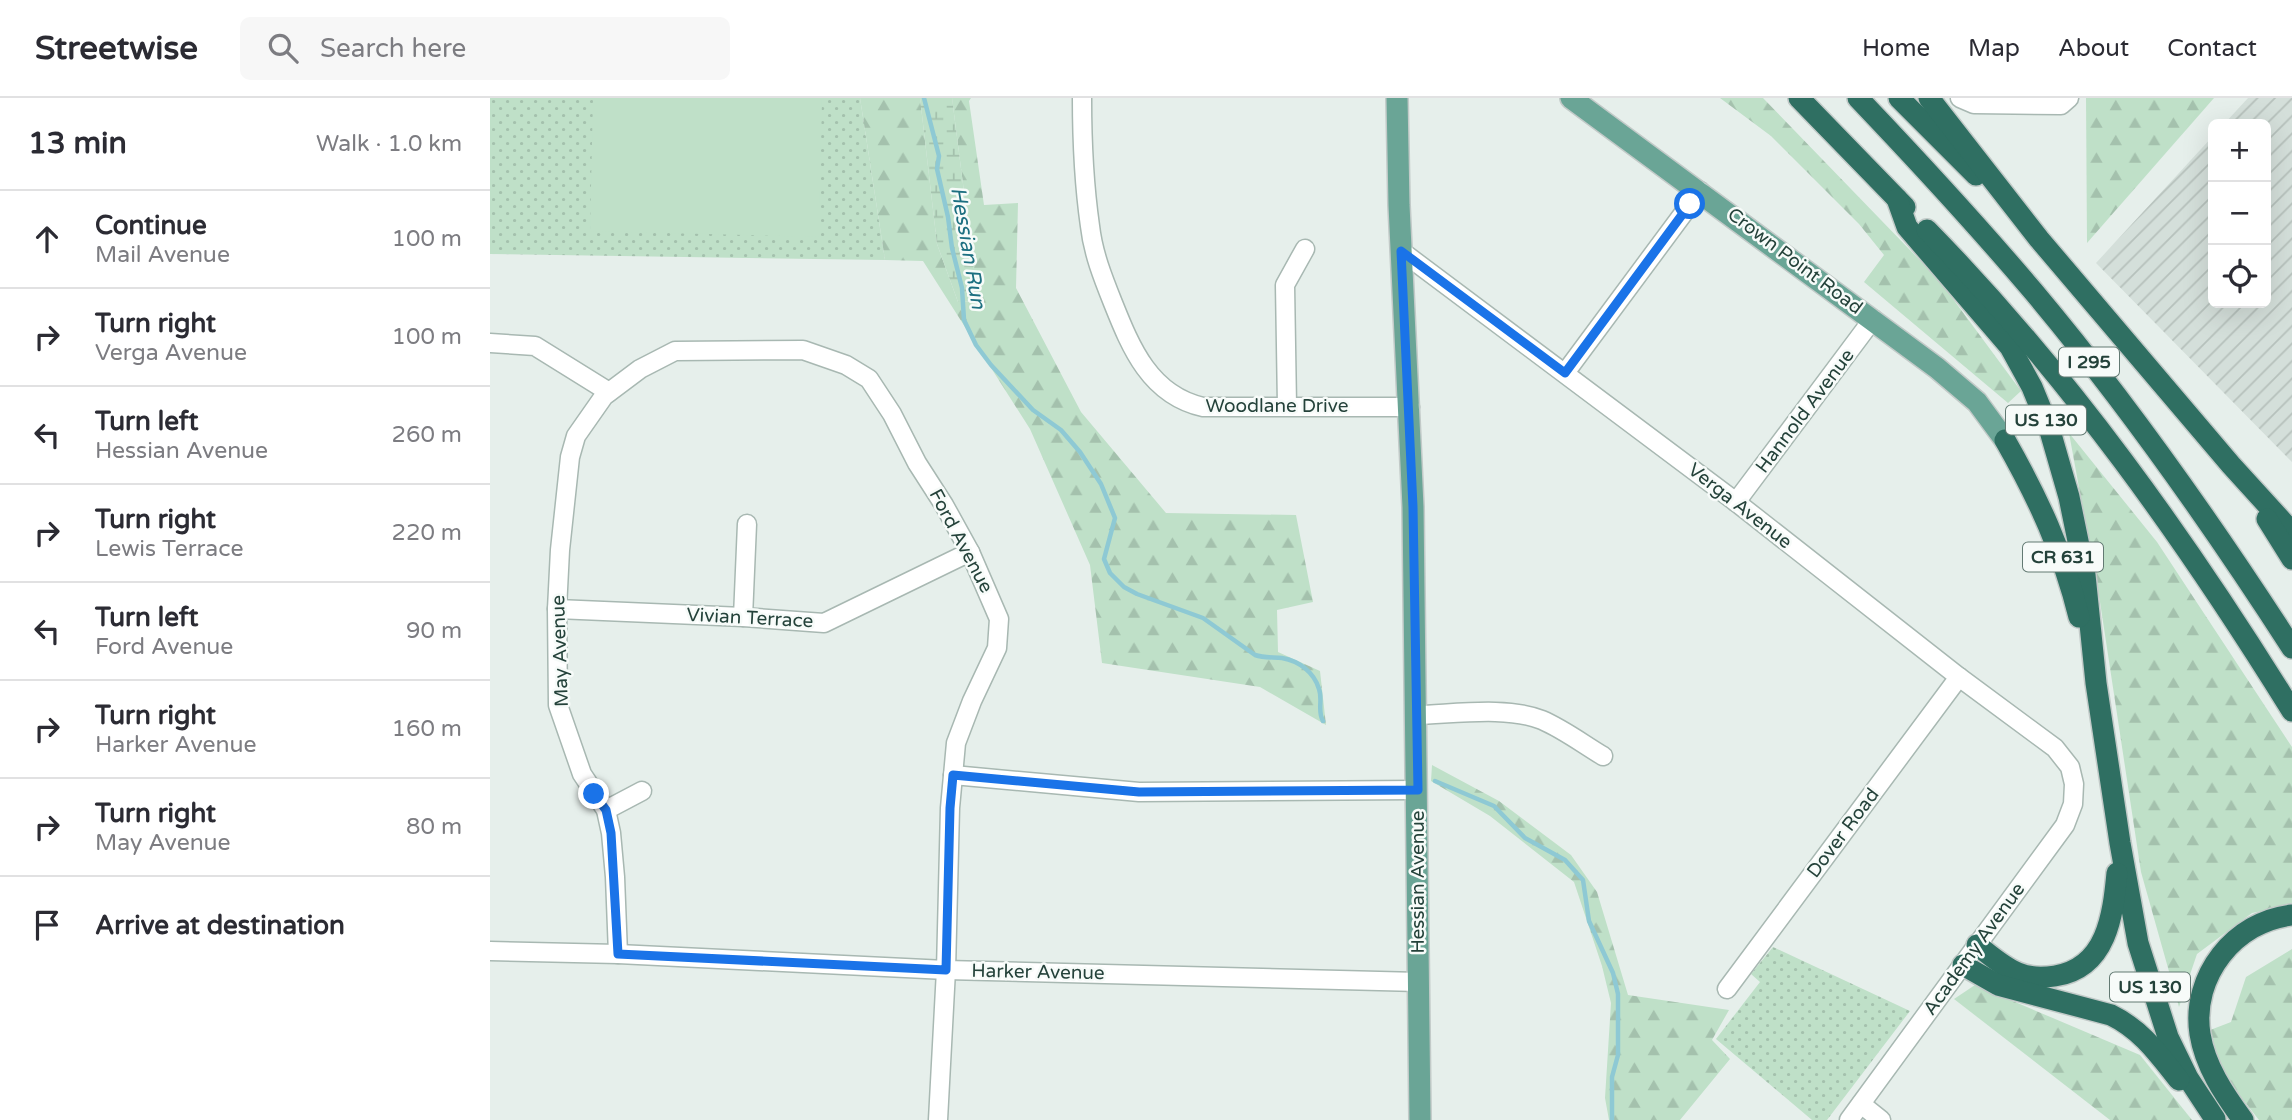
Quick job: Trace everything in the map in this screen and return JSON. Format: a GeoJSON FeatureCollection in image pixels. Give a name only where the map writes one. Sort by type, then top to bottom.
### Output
{"type":"FeatureCollection","features":[{"type":"Feature","properties":{"kind":"highway","name":"I 295"},"geometry":{"type":"LineString","coordinates":[[1799,98],[1983,289],[2049,366],[2129,467],[2204,573],[2292,712]]}},
{"type":"Feature","properties":{"kind":"highway","name":"I 295"},"geometry":{"type":"LineString","coordinates":[[1858,98],[1992,244],[2097,372],[2200,509],[2292,648]]}},
{"type":"Feature","properties":{"kind":"highway"},"geometry":{"type":"LineString","coordinates":[[1899,98],[2039,239]]}},
{"type":"Feature","properties":{"kind":"highway"},"geometry":{"type":"LineString","coordinates":[[1929,98],[1984,165],[2039,239],[2231,465],[2292,531]]}},
{"type":"Feature","properties":{"kind":"highway","name":"US 130"},"geometry":{"type":"LineString","coordinates":[[1897,199],[1907,227],[2010,347],[2039,403],[2062,471],[2090,605],[2096,683],[2138,943],[2151,991],[2168,1037],[2188,1078],[2215,1120]]}},
{"type":"Feature","properties":{"kind":"highway","name":"CR 631"},"geometry":{"type":"LineString","coordinates":[[2006,440],[2062,554],[2096,683]]}},
{"type":"Feature","properties":{"kind":"highway"},"geometry":{"type":"LineString","coordinates":[[2231,465],[2292,559]]}},
{"type":"Feature","properties":{"kind":"highway"},"geometry":{"type":"LineString","coordinates":[[1977,945],[2007,967],[2028,976],[2060,975],[2083,965],[2100,947],[2110,922],[2120,843]]}},
{"type":"Feature","properties":{"kind":"highway"},"geometry":{"type":"LineString","coordinates":[[2243,1120],[2219,1084],[2204,1050],[2200,1033],[2201,994],[2215,962],[2238,938],[2264,922],[2292,915]]}},
{"type":"Feature","properties":{"kind":"highway"},"geometry":{"type":"LineString","coordinates":[[1962,965],[1998,985],[2121,1020],[2141,1034],[2215,1120]]}},
{"type":"Feature","properties":{"kind":"main road","name":"Hessian Avenue"},"geometry":{"type":"LineString","coordinates":[[1397,98],[1401,251],[1410,407],[1417,715],[1420,1120]]}},
{"type":"Feature","properties":{"kind":"main road","name":"Crown Point Road"},"geometry":{"type":"LineString","coordinates":[[1571,98],[1873,319],[1964,389],[2006,440]]}},
{"type":"Feature","properties":{"kind":"street","name":"Woodlane Drive"},"geometry":{"type":"LineString","coordinates":[[1082,98],[1090,227],[1096,258],[1138,359],[1161,386],[1180,399],[1197,406],[1222,409],[1287,406],[1410,407]]}},
{"type":"Feature","properties":{"kind":"street"},"geometry":{"type":"LineString","coordinates":[[1959,98],[1974,104],[2061,105],[2069,98]]}},
{"type":"Feature","properties":{"kind":"street"},"geometry":{"type":"LineString","coordinates":[[1565,373],[1700,191]]}},
{"type":"Feature","properties":{"kind":"street"},"geometry":{"type":"LineString","coordinates":[[1287,406],[1286,285],[1305,249]]}},
{"type":"Feature","properties":{"kind":"street","name":"Verga Avenue"},"geometry":{"type":"LineString","coordinates":[[1401,251],[1737,502],[1959,677],[2055,748],[2070,769]]}},
{"type":"Feature","properties":{"kind":"street","name":"Hannold Avenue"},"geometry":{"type":"LineString","coordinates":[[1737,502],[1873,319]]}},
{"type":"Feature","properties":{"kind":"street"},"geometry":{"type":"LineString","coordinates":[[490,343],[535,346],[609,392]]}},
{"type":"Feature","properties":{"kind":"street","name":"Ford Avenue"},"geometry":{"type":"LineString","coordinates":[[609,392],[640,369],[675,351],[803,350],[846,365],[869,379],[892,414],[917,463],[970,552],[995,606],[999,632],[994,656],[972,701],[956,743],[950,808],[946,970],[938,1120]]}},
{"type":"Feature","properties":{"kind":"street","name":"May Avenue"},"geometry":{"type":"LineString","coordinates":[[609,392],[576,436],[570,457],[557,609],[558,705],[582,774],[606,810],[614,866],[618,954]]}},
{"type":"Feature","properties":{"kind":"street"},"geometry":{"type":"LineString","coordinates":[[743,617],[747,524]]}},
{"type":"Feature","properties":{"kind":"street","name":"Vivian Terrace"},"geometry":{"type":"LineString","coordinates":[[557,609],[824,623],[970,552]]}},
{"type":"Feature","properties":{"kind":"street","name":"Dover Road"},"geometry":{"type":"LineString","coordinates":[[1727,989],[1959,677]]}},
{"type":"Feature","properties":{"kind":"street"},"geometry":{"type":"LineString","coordinates":[[1417,715],[1522,715],[1541,720],[1603,756]]}},
{"type":"Feature","properties":{"kind":"street","name":"Academy Avenue"},"geometry":{"type":"LineString","coordinates":[[1849,1120],[2065,825],[2073,804],[2074,784],[2070,769]]}},
{"type":"Feature","properties":{"kind":"street"},"geometry":{"type":"LineString","coordinates":[[953,775],[1139,792],[1418,790]]}},
{"type":"Feature","properties":{"kind":"street"},"geometry":{"type":"LineString","coordinates":[[606,810],[642,791]]}},
{"type":"Feature","properties":{"kind":"street","name":"Harker Avenue"},"geometry":{"type":"LineString","coordinates":[[490,951],[618,954],[946,970],[1419,982]]}},
{"type":"Feature","properties":{"kind":"street"},"geometry":{"type":"LineString","coordinates":[[1861,1104],[1881,1120]]}},
{"type":"Feature","properties":{"kind":"shaded area"},"geometry":{"type":"Polygon","coordinates":[[[2248,98],[2292,98],[2292,462],[2096,263],[2208,141],[2208,308],[2271,308],[2271,119],[2229,119],[2248,98]]]}},
{"type":"Feature","properties":{"kind":"green space"},"geometry":{"type":"Polygon","coordinates":[[[490,98],[860,98],[885,260],[490,254],[490,98]]]}},
{"type":"Feature","properties":{"kind":"green space"},"geometry":{"type":"Polygon","coordinates":[[[593,98],[822,98],[819,237],[590,231],[593,98]]]}},
{"type":"Feature","properties":{"kind":"green space"},"geometry":{"type":"Polygon","coordinates":[[[860,98],[920,98],[937,244],[958,302],[978,301],[952,98],[971,98],[969,101],[984,205],[1018,203],[1016,288],[1081,412],[1166,513],[1296,515],[1313,602],[1277,610],[1278,652],[1320,671],[1326,725],[1260,687],[1102,663],[1090,565],[1030,429],[923,261],[885,260],[860,98]]]}},
{"type":"Feature","properties":{"kind":"green space"},"geometry":{"type":"Polygon","coordinates":[[[920,98],[952,98],[978,301],[958,302],[937,244],[920,98]]]}},
{"type":"Feature","properties":{"kind":"green space"},"geometry":{"type":"Polygon","coordinates":[[[1720,98],[1763,98],[1939,280],[2021,391],[2008,403],[1864,282],[1884,255],[1859,224],[1771,136],[1720,98]]]}},
{"type":"Feature","properties":{"kind":"green space"},"geometry":{"type":"Polygon","coordinates":[[[2086,98],[2214,98],[2087,243],[2086,98]]]}},
{"type":"Feature","properties":{"kind":"green space"},"geometry":{"type":"Polygon","coordinates":[[[2069,433],[2157,542],[2292,747],[2292,905],[2252,913],[2197,954],[2179,1007],[2141,872],[2100,602],[2069,433]]]}},
{"type":"Feature","properties":{"kind":"green space"},"geometry":{"type":"Polygon","coordinates":[[[1432,765],[1499,801],[1571,855],[1597,892],[1628,995],[1729,1010],[1712,1040],[1730,1059],[1680,1120],[1609,1120],[1605,1098],[1611,1003],[1602,966],[1574,882],[1490,816],[1431,781],[1432,765]]]}},
{"type":"Feature","properties":{"kind":"green space"},"geometry":{"type":"Polygon","coordinates":[[[1773,947],[1910,1011],[1827,1120],[1812,1120],[1716,1039],[1760,982],[1751,974],[1773,947]]]}},
{"type":"Feature","properties":{"kind":"green space"},"geometry":{"type":"Polygon","coordinates":[[[2292,949],[2292,1120],[2259,1120],[2219,1069],[2205,1032],[2231,1022],[2246,977],[2292,949]]]}},
{"type":"Feature","properties":{"kind":"green space"},"geometry":{"type":"Polygon","coordinates":[[[1975,985],[2140,1055],[2192,1120],[2110,1120],[1954,999],[1975,985]]]}},
{"type":"Feature","properties":{"kind":"waterway","name":"Hessian Run"},"geometry":{"type":"LineString","coordinates":[[924,98],[939,156],[937,169],[962,288],[964,320],[976,345],[991,365],[1033,410],[1061,430],[1080,452],[1101,484],[1115,518],[1104,559],[1110,573],[1124,587],[1137,594],[1203,618],[1255,655],[1282,658],[1300,665],[1317,683],[1323,721]]}},
{"type":"Feature","properties":{"kind":"waterway","name":"Hessian Run"},"geometry":{"type":"LineString","coordinates":[[1435,781],[1494,806],[1525,838],[1565,860],[1583,880],[1589,921],[1613,973],[1618,994],[1618,1055],[1612,1077],[1612,1120]]}},
{"type":"Feature","properties":{"kind":"route"},"geometry":{"type":"LineString","coordinates":[[594,794],[606,810],[611,833],[618,954],[946,970],[953,775],[1139,792],[1418,790],[1410,407],[1401,251],[1565,373],[1690,204]]}}]}
